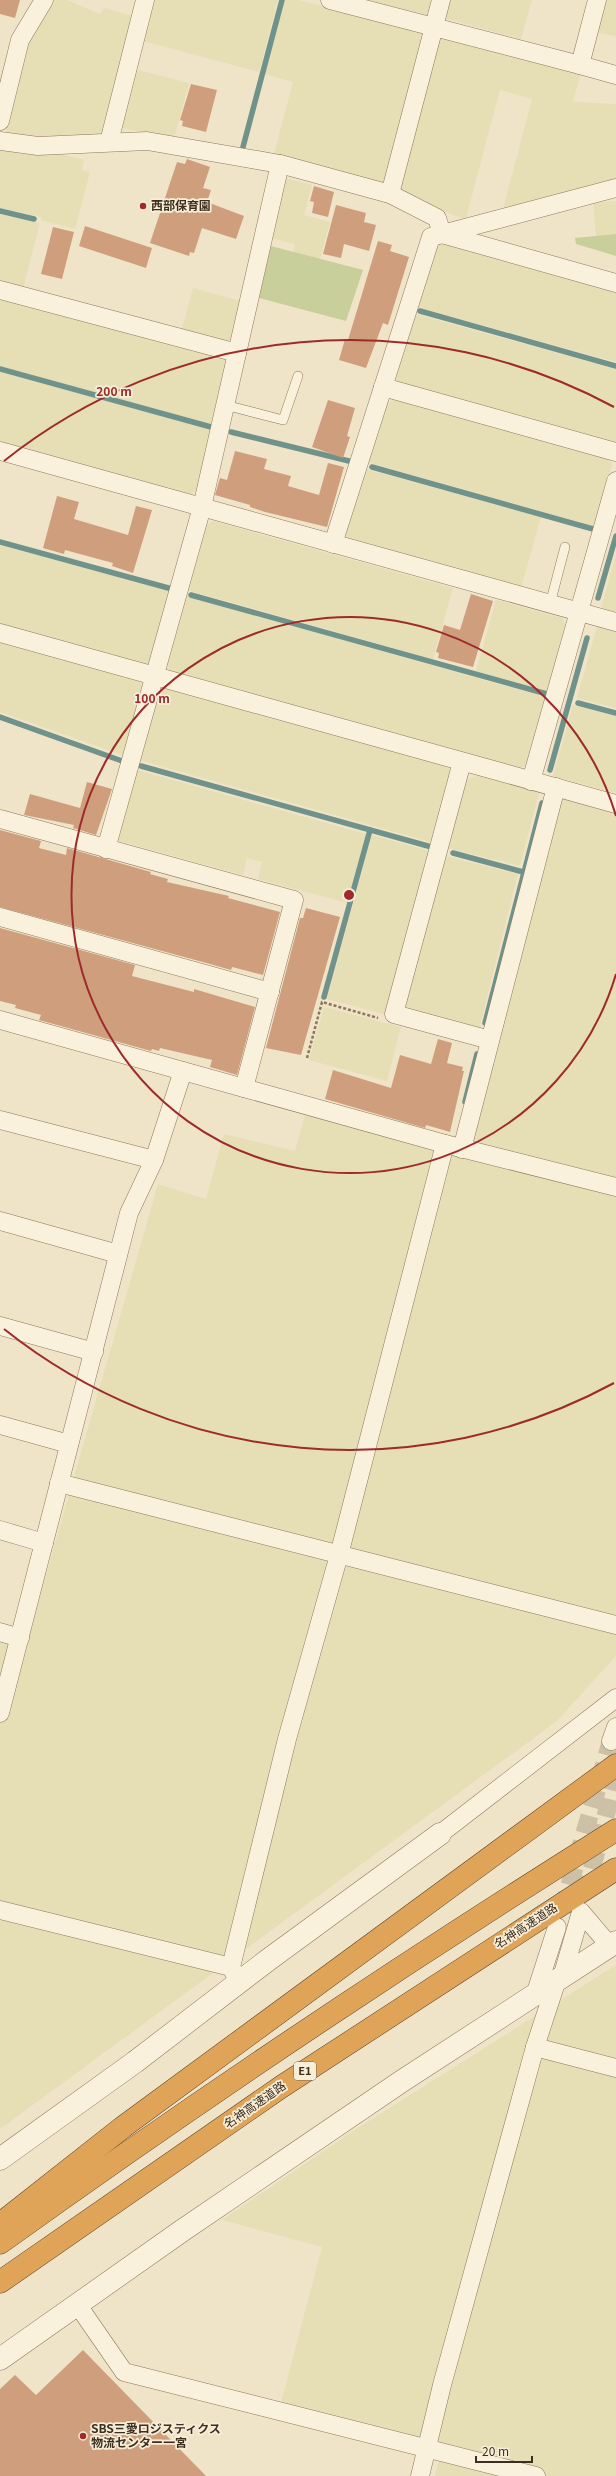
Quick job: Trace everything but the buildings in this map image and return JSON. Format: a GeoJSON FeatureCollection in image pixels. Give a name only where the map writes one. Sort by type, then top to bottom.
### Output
{"type":"FeatureCollection","features":[{"type":"Feature","properties":{"kind":"highway"},"geometry":{"type":"LineString","coordinates":[[0,2224],[123,2127],[616,1765]]}},
{"type":"Feature","properties":{"kind":"highway"},"geometry":{"type":"LineString","coordinates":[[0,2244],[114,2161],[312,2028],[616,1830]]}},
{"type":"Feature","properties":{"kind":"highway","name":"名神高速道路"},"geometry":{"type":"LineString","coordinates":[[0,2282],[281,2087],[616,1869]]}},
{"type":"Feature","properties":{"kind":"street"},"geometry":{"type":"LineString","coordinates":[[0,121],[20,40],[44,0]]}},
{"type":"Feature","properties":{"kind":"street"},"geometry":{"type":"LineString","coordinates":[[109,142],[145,0]]}},
{"type":"Feature","properties":{"kind":"street"},"geometry":{"type":"LineString","coordinates":[[330,0],[616,75]]}},
{"type":"Feature","properties":{"kind":"street"},"geometry":{"type":"LineString","coordinates":[[390,194],[441,0]]}},
{"type":"Feature","properties":{"kind":"street"},"geometry":{"type":"LineString","coordinates":[[580,65],[597,0]]}},
{"type":"Feature","properties":{"kind":"street"},"geometry":{"type":"LineString","coordinates":[[0,141],[38,146],[147,141],[280,164],[390,194],[437,218],[442,234]]}},
{"type":"Feature","properties":{"kind":"street"},"geometry":{"type":"LineString","coordinates":[[106,849],[202,507],[280,164]]}},
{"type":"Feature","properties":{"kind":"street"},"geometry":{"type":"LineString","coordinates":[[333,544],[431,237],[616,188]]}},
{"type":"Feature","properties":{"kind":"street"},"geometry":{"type":"LineString","coordinates":[[442,234],[616,283]]}},
{"type":"Feature","properties":{"kind":"street"},"geometry":{"type":"LineString","coordinates":[[0,290],[237,353]]}},
{"type":"Feature","properties":{"kind":"street"},"geometry":{"type":"LineString","coordinates":[[383,387],[616,452]]}},
{"type":"Feature","properties":{"kind":"street"},"geometry":{"type":"LineString","coordinates":[[0,451],[616,622]]}},
{"type":"Feature","properties":{"kind":"street"},"geometry":{"type":"LineString","coordinates":[[531,781],[616,480]]}},
{"type":"Feature","properties":{"kind":"street"},"geometry":{"type":"LineString","coordinates":[[0,634],[616,804]]}},
{"type":"Feature","properties":{"kind":"street"},"geometry":{"type":"LineString","coordinates":[[462,762],[394,1014],[490,1040]]}},
{"type":"Feature","properties":{"kind":"street"},"geometry":{"type":"LineString","coordinates":[[462,1149],[556,787]]}},
{"type":"Feature","properties":{"kind":"street"},"geometry":{"type":"LineString","coordinates":[[0,819],[294,900],[244,1088]]}},
{"type":"Feature","properties":{"kind":"street"},"geometry":{"type":"LineString","coordinates":[[0,918],[270,992]]}},
{"type":"Feature","properties":{"kind":"street"},"geometry":{"type":"LineString","coordinates":[[0,1020],[462,1149],[616,1187]]}},
{"type":"Feature","properties":{"kind":"street"},"geometry":{"type":"LineString","coordinates":[[0,1713],[129,1213],[154,1160],[183,1071]]}},
{"type":"Feature","properties":{"kind":"street"},"geometry":{"type":"LineString","coordinates":[[0,1120],[154,1160]]}},
{"type":"Feature","properties":{"kind":"street"},"geometry":{"type":"LineString","coordinates":[[235,1975],[287,1739],[339,1555],[445,1144]]}},
{"type":"Feature","properties":{"kind":"street"},"geometry":{"type":"LineString","coordinates":[[0,1221],[118,1254]]}},
{"type":"Feature","properties":{"kind":"street"},"geometry":{"type":"LineString","coordinates":[[0,1326],[94,1352]]}},
{"type":"Feature","properties":{"kind":"street"},"geometry":{"type":"LineString","coordinates":[[0,1425],[69,1444]]}},
{"type":"Feature","properties":{"kind":"street"},"geometry":{"type":"LineString","coordinates":[[59,1483],[616,1625]]}},
{"type":"Feature","properties":{"kind":"street"},"geometry":{"type":"LineString","coordinates":[[0,1530],[44,1543]]}},
{"type":"Feature","properties":{"kind":"street"},"geometry":{"type":"LineString","coordinates":[[0,1632],[20,1638]]}},
{"type":"Feature","properties":{"kind":"street"},"geometry":{"type":"LineString","coordinates":[[0,2159],[135,2062],[235,1975],[440,1834],[616,1698]]}},
{"type":"Feature","properties":{"kind":"street"},"geometry":{"type":"LineString","coordinates":[[0,1910],[235,1975]]}},
{"type":"Feature","properties":{"kind":"street"},"geometry":{"type":"LineString","coordinates":[[0,2359],[77,2304],[402,2081],[560,1979],[613,1944],[581,1912],[560,1979],[535,2047],[420,2476]]}},
{"type":"Feature","properties":{"kind":"street"},"geometry":{"type":"LineString","coordinates":[[535,1995],[557,1927]]}},
{"type":"Feature","properties":{"kind":"street"},"geometry":{"type":"LineString","coordinates":[[535,2047],[616,2068]]}},
{"type":"Feature","properties":{"kind":"street"},"geometry":{"type":"LineString","coordinates":[[77,2304],[124,2372],[536,2476]]}},
{"type":"Feature","properties":{"kind":"lane"},"geometry":{"type":"LineString","coordinates":[[225,405],[283,420],[298,376]]}},
{"type":"Feature","properties":{"kind":"lane"},"geometry":{"type":"LineString","coordinates":[[550,604],[565,547]]}},
{"type":"Feature","properties":{"kind":"path"},"geometry":{"type":"LineString","coordinates":[[307,1058],[322,1002],[384,1020],[394,1014]]}},
{"type":"Feature","properties":{"kind":"shaded area"},"geometry":{"type":"Polygon","coordinates":[[[52,0],[67,0],[100,14],[104,8],[136,17],[105,133],[42,138],[8,135],[6,131],[5,125],[27,43],[52,0]]]}},
{"type":"Feature","properties":{"kind":"shaded area"},"geometry":{"type":"Polygon","coordinates":[[[150,0],[278,0],[259,72],[139,40],[150,0]]]}},
{"type":"Feature","properties":{"kind":"shaded area"},"geometry":{"type":"Polygon","coordinates":[[[284,0],[299,0],[423,33],[384,184],[274,154],[293,82],[265,74],[284,0]]]}},
{"type":"Feature","properties":{"kind":"shaded area"},"geometry":{"type":"Polygon","coordinates":[[[368,0],[431,0],[427,15],[368,0]]]}},
{"type":"Feature","properties":{"kind":"shaded area"},"geometry":{"type":"Polygon","coordinates":[[[449,0],[532,0],[521,39],[444,18],[449,0]]]}},
{"type":"Feature","properties":{"kind":"shaded area"},"geometry":{"type":"Polygon","coordinates":[[[606,0],[616,0],[616,36],[597,33],[606,0]]]}},
{"type":"Feature","properties":{"kind":"shaded area"},"geometry":{"type":"Polygon","coordinates":[[[445,37],[581,73],[573,102],[616,104],[616,181],[503,209],[532,99],[500,90],[466,218],[458,217],[406,194],[401,188],[399,181],[437,41],[445,37]]]}},
{"type":"Feature","properties":{"kind":"shaded area"},"geometry":{"type":"Polygon","coordinates":[[[134,69],[189,83],[174,139],[121,128],[134,69]]]}},
{"type":"Feature","properties":{"kind":"shaded area"},"geometry":{"type":"Polygon","coordinates":[[[0,148],[58,153],[84,160],[82,170],[90,172],[75,229],[41,220],[41,217],[0,208],[0,148]]]}},
{"type":"Feature","properties":{"kind":"shaded area"},"geometry":{"type":"Polygon","coordinates":[[[285,178],[312,185],[304,215],[330,222],[320,259],[293,252],[295,244],[271,238],[285,178]]]}},
{"type":"Feature","properties":{"kind":"shaded area"},"geometry":{"type":"Polygon","coordinates":[[[616,201],[616,234],[596,236],[593,203],[616,201]]]}},
{"type":"Feature","properties":{"kind":"shaded area"},"geometry":{"type":"Polygon","coordinates":[[[0,214],[40,223],[23,289],[0,283],[0,214]]]}},
{"type":"Feature","properties":{"kind":"shaded area"},"geometry":{"type":"Polygon","coordinates":[[[441,241],[616,290],[616,362],[417,307],[436,245],[441,241]]]}},
{"type":"Feature","properties":{"kind":"shaded area"},"geometry":{"type":"Polygon","coordinates":[[[193,288],[241,301],[232,339],[222,343],[181,332],[193,288]]]}},
{"type":"Feature","properties":{"kind":"shaded area"},"geometry":{"type":"Polygon","coordinates":[[[0,299],[225,360],[228,366],[214,425],[0,366],[0,299]]]}},
{"type":"Feature","properties":{"kind":"shaded area"},"geometry":{"type":"Polygon","coordinates":[[[415,314],[616,369],[616,442],[614,443],[400,384],[395,377],[415,314]]]}},
{"type":"Feature","properties":{"kind":"shaded area"},"geometry":{"type":"Polygon","coordinates":[[[0,372],[213,430],[199,490],[190,494],[0,441],[0,372]]]}},
{"type":"Feature","properties":{"kind":"shaded area"},"geometry":{"type":"Polygon","coordinates":[[[395,399],[607,457],[612,464],[594,526],[367,462],[386,404],[395,399]]]}},
{"type":"Feature","properties":{"kind":"shaded area"},"geometry":{"type":"Polygon","coordinates":[[[365,469],[541,517],[521,588],[348,540],[346,531],[365,469]]]}},
{"type":"Feature","properties":{"kind":"shaded area"},"geometry":{"type":"Polygon","coordinates":[[[213,521],[453,588],[433,659],[187,590],[204,526],[213,521]]]}},
{"type":"Feature","properties":{"kind":"shaded area"},"geometry":{"type":"Polygon","coordinates":[[[0,545],[172,592],[154,662],[146,667],[0,627],[0,545]]]}},
{"type":"Feature","properties":{"kind":"shaded area"},"geometry":{"type":"Polygon","coordinates":[[[616,554],[616,612],[601,608],[616,554]]]}},
{"type":"Feature","properties":{"kind":"shaded area"},"geometry":{"type":"Polygon","coordinates":[[[185,596],[545,697],[527,764],[520,769],[171,674],[167,665],[185,596]]]}},
{"type":"Feature","properties":{"kind":"shaded area"},"geometry":{"type":"Polygon","coordinates":[[[496,600],[563,618],[565,625],[547,691],[476,671],[496,600]]]}},
{"type":"Feature","properties":{"kind":"shaded area"},"geometry":{"type":"Polygon","coordinates":[[[597,626],[616,631],[616,708],[577,698],[597,626]]]}},
{"type":"Feature","properties":{"kind":"shaded area"},"geometry":{"type":"Polygon","coordinates":[[[0,642],[140,681],[143,689],[125,756],[0,712],[0,642]]]}},
{"type":"Feature","properties":{"kind":"shaded area"},"geometry":{"type":"Polygon","coordinates":[[[168,688],[447,764],[453,775],[434,843],[139,760],[158,694],[168,688]]]}},
{"type":"Feature","properties":{"kind":"shaded area"},"geometry":{"type":"Polygon","coordinates":[[[573,705],[616,716],[616,793],[553,776],[573,705]]]}},
{"type":"Feature","properties":{"kind":"shaded area"},"geometry":{"type":"Polygon","coordinates":[[[137,770],[366,834],[347,903],[258,879],[262,862],[247,858],[243,875],[119,841],[117,839],[137,770]]]}},
{"type":"Feature","properties":{"kind":"shaded area"},"geometry":{"type":"Polygon","coordinates":[[[481,774],[540,789],[520,866],[448,848],[466,780],[481,774]]]}},
{"type":"Feature","properties":{"kind":"shaded area"},"geometry":{"type":"Polygon","coordinates":[[[564,799],[616,813],[616,1656],[557,1721],[0,2129],[0,1642],[25,1648],[158,1184],[206,1199],[224,1134],[295,1151],[305,1115],[468,1157],[474,1142],[472,1135],[556,804],[564,799]]]}},
{"type":"Feature","properties":{"kind":"shaded area"},"geometry":{"type":"Polygon","coordinates":[[[372,835],[432,852],[388,1011],[383,1014],[327,999],[372,835]]]}},
{"type":"Feature","properties":{"kind":"shaded area"},"geometry":{"type":"Polygon","coordinates":[[[445,856],[518,874],[479,1030],[408,1012],[406,1004],[445,856]]]}},
{"type":"Feature","properties":{"kind":"shaded area"},"geometry":{"type":"Polygon","coordinates":[[[324,1007],[401,1027],[387,1081],[309,1060],[324,1007]]]}},
{"type":"Feature","properties":{"kind":"shaded area"},"geometry":{"type":"Polygon","coordinates":[[[616,1965],[616,2476],[435,2476],[443,2443],[281,2403],[322,2247],[222,2220],[353,2131],[616,1965]]]}},
{"type":"Feature","properties":{"kind":"green space"},"geometry":{"type":"Polygon","coordinates":[[[616,234],[616,256],[576,244],[575,238],[616,234]]]}},
{"type":"Feature","properties":{"kind":"green space"},"geometry":{"type":"Polygon","coordinates":[[[271,246],[363,270],[346,321],[259,298],[271,246]]]}},
{"type":"Feature","properties":{"kind":"waterway"},"geometry":{"type":"LineString","coordinates":[[243,147],[282,0]]}},
{"type":"Feature","properties":{"kind":"waterway"},"geometry":{"type":"LineString","coordinates":[[0,211],[34,219]]}},
{"type":"Feature","properties":{"kind":"waterway"},"geometry":{"type":"LineString","coordinates":[[420,311],[616,366]]}},
{"type":"Feature","properties":{"kind":"waterway"},"geometry":{"type":"LineString","coordinates":[[0,369],[211,427]]}},
{"type":"Feature","properties":{"kind":"waterway"},"geometry":{"type":"LineString","coordinates":[[231,432],[349,461]]}},
{"type":"Feature","properties":{"kind":"waterway"},"geometry":{"type":"LineString","coordinates":[[372,467],[593,529]]}},
{"type":"Feature","properties":{"kind":"waterway"},"geometry":{"type":"LineString","coordinates":[[598,598],[616,536]]}},
{"type":"Feature","properties":{"kind":"waterway"},"geometry":{"type":"LineString","coordinates":[[0,542],[172,589]]}},
{"type":"Feature","properties":{"kind":"waterway"},"geometry":{"type":"LineString","coordinates":[[191,595],[547,694]]}},
{"type":"Feature","properties":{"kind":"waterway"},"geometry":{"type":"LineString","coordinates":[[550,770],[587,638]]}},
{"type":"Feature","properties":{"kind":"waterway"},"geometry":{"type":"LineString","coordinates":[[578,703],[616,713]]}},
{"type":"Feature","properties":{"kind":"waterway"},"geometry":{"type":"LineString","coordinates":[[0,717],[122,761]]}},
{"type":"Feature","properties":{"kind":"waterway"},"geometry":{"type":"LineString","coordinates":[[141,766],[435,848]]}},
{"type":"Feature","properties":{"kind":"waterway"},"geometry":{"type":"LineString","coordinates":[[485,1023],[542,803]]}},
{"type":"Feature","properties":{"kind":"waterway"},"geometry":{"type":"LineString","coordinates":[[324,997],[370,830]]}},
{"type":"Feature","properties":{"kind":"waterway"},"geometry":{"type":"LineString","coordinates":[[453,853],[523,872]]}},
{"type":"Feature","properties":{"kind":"waterway"},"geometry":{"type":"LineString","coordinates":[[465,1102],[477,1054]]}},
{"type":"Feature","properties":{"kind":"tunnel"},"geometry":{"type":"LineString","coordinates":[[562,1911],[611,1741]]}},
{"type":"Feature","properties":{"kind":"tunnel"},"geometry":{"type":"LineString","coordinates":[[585,1895],[616,1776]]}},
{"type":"Feature","properties":{"kind":"place","name":"西部保育園"},"geometry":{"type":"Point","coordinates":[143,206]}},
{"type":"Feature","properties":{"kind":"place","name":"SBS三愛ロジスティクス 物流センター一宮"},"geometry":{"type":"Point","coordinates":[83,2436]}}]}
